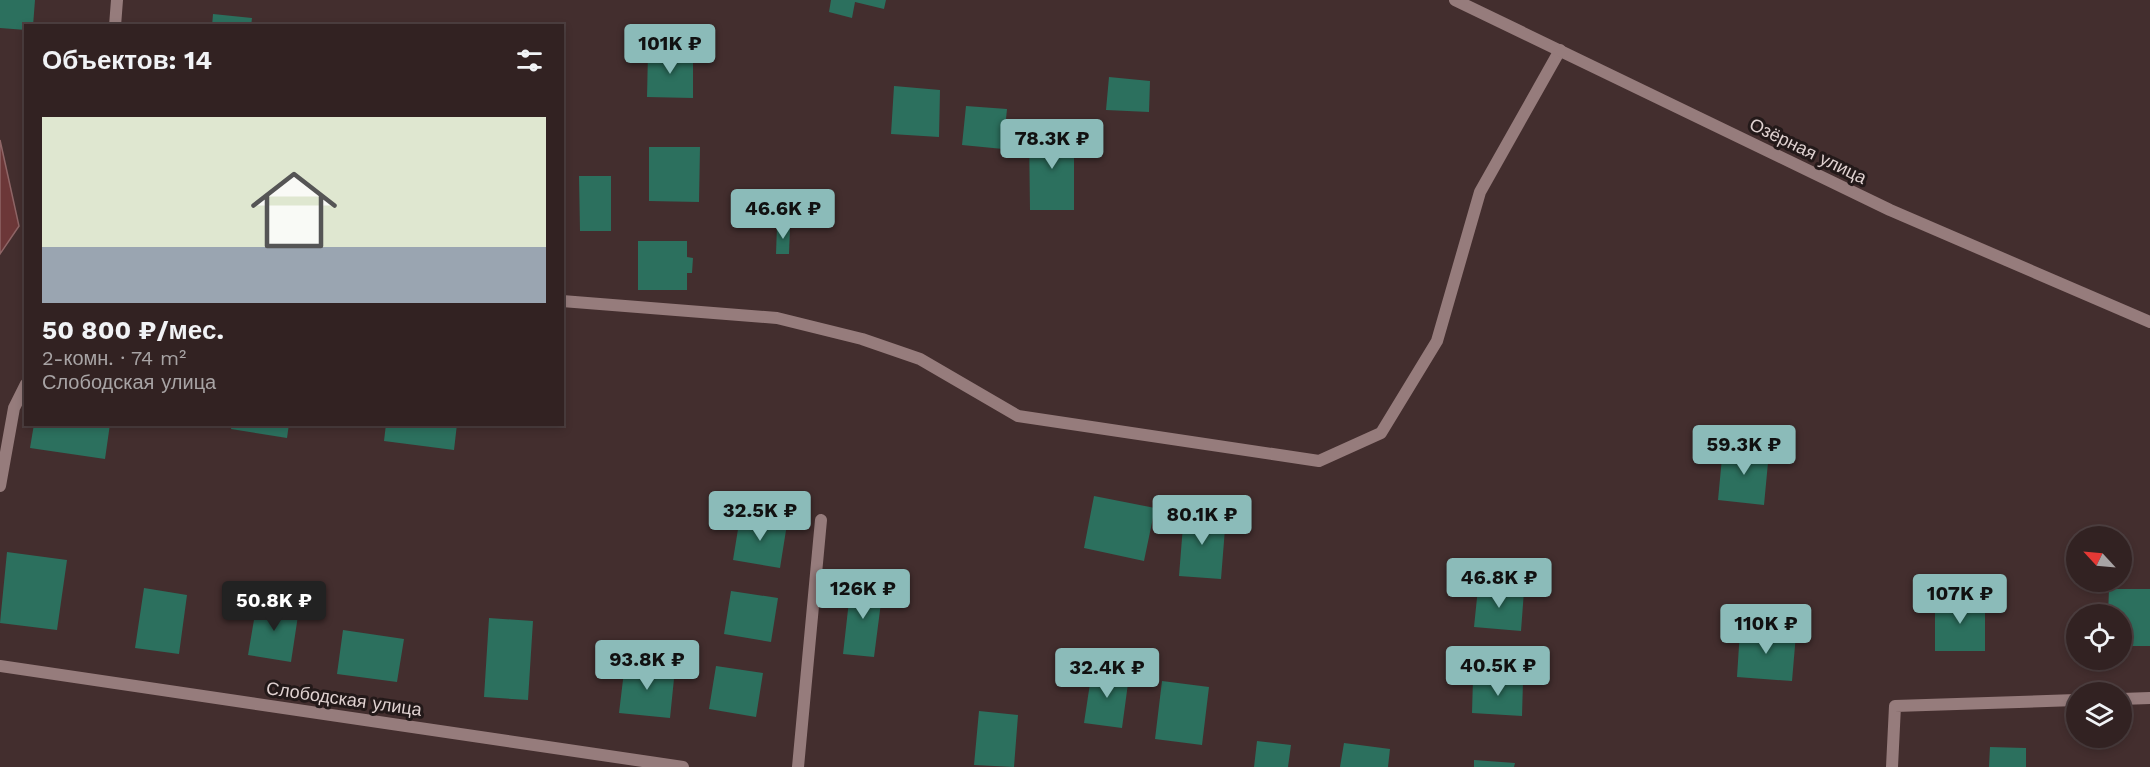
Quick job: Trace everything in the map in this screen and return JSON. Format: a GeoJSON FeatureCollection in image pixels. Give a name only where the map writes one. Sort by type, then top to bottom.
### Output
{"type":"FeatureCollection","features":[{"type":"Feature","properties":{"kind":"street"},"geometry":{"type":"LineString","coordinates":[[115,24],[117,0]]}},
{"type":"Feature","properties":{"kind":"street","name":"Озёрная улица"},"geometry":{"type":"LineString","coordinates":[[1455,0],[1890,210],[2150,322]]}},
{"type":"Feature","properties":{"kind":"street"},"geometry":{"type":"LineString","coordinates":[[564,301],[777,318],[862,339],[920,359],[1018,416],[1320,461],[1381,433],[1437,341],[1480,192],[1560,50]]}},
{"type":"Feature","properties":{"kind":"street"},"geometry":{"type":"LineString","coordinates":[[0,486],[14,408],[24,388]]}},
{"type":"Feature","properties":{"kind":"street"},"geometry":{"type":"LineString","coordinates":[[798,767],[821,520]]}},
{"type":"Feature","properties":{"kind":"street","name":"Слободская улица"},"geometry":{"type":"LineString","coordinates":[[0,666],[683,767]]}},
{"type":"Feature","properties":{"kind":"street"},"geometry":{"type":"LineString","coordinates":[[2132,699],[2150,698]]}},
{"type":"Feature","properties":{"kind":"street"},"geometry":{"type":"LineString","coordinates":[[1892,767],[1895,706],[2066,700]]}},
{"type":"Feature","properties":{"kind":"shaded area"},"geometry":{"type":"Polygon","coordinates":[[[0,140],[19,226],[0,254],[0,140]]]}},
{"type":"Feature","properties":{"kind":"building"},"geometry":{"type":"Polygon","coordinates":[[[0,0],[35,0],[33,24],[24,24],[24,30],[0,28],[0,0]]]}},
{"type":"Feature","properties":{"kind":"building"},"geometry":{"type":"Polygon","coordinates":[[[831,0],[886,0],[884,9],[855,2],[852,18],[829,12],[831,0]]]}},
{"type":"Feature","properties":{"kind":"building"},"geometry":{"type":"Polygon","coordinates":[[[213,14],[252,18],[251,24],[212,24],[213,14]]]}},
{"type":"Feature","properties":{"kind":"building"},"geometry":{"type":"Polygon","coordinates":[[[648,52],[693,52],[693,98],[647,97],[648,52]]]}},
{"type":"Feature","properties":{"kind":"building"},"geometry":{"type":"Polygon","coordinates":[[[1109,77],[1150,81],[1149,112],[1106,110],[1109,77]]]}},
{"type":"Feature","properties":{"kind":"building"},"geometry":{"type":"Polygon","coordinates":[[[894,86],[940,90],[939,137],[891,134],[894,86]]]}},
{"type":"Feature","properties":{"kind":"building"},"geometry":{"type":"Polygon","coordinates":[[[966,106],[1007,109],[1003,149],[962,145],[966,106]]]}},
{"type":"Feature","properties":{"kind":"building"},"geometry":{"type":"Polygon","coordinates":[[[1029,131],[1074,131],[1074,210],[1030,210],[1029,131]]]}},
{"type":"Feature","properties":{"kind":"building"},"geometry":{"type":"Polygon","coordinates":[[[649,147],[700,147],[699,202],[649,201],[649,147]]]}},
{"type":"Feature","properties":{"kind":"building"},"geometry":{"type":"Polygon","coordinates":[[[579,176],[611,176],[611,231],[580,231],[579,176]]]}},
{"type":"Feature","properties":{"kind":"building"},"geometry":{"type":"Polygon","coordinates":[[[777,226],[790,227],[789,254],[776,254],[777,226]]]}},
{"type":"Feature","properties":{"kind":"building"},"geometry":{"type":"Polygon","coordinates":[[[638,241],[687,241],[687,257],[693,258],[692,273],[687,273],[687,290],[638,290],[638,241]]]}},
{"type":"Feature","properties":{"kind":"building"},"geometry":{"type":"Polygon","coordinates":[[[34,426],[110,426],[105,459],[30,448],[34,426]]]}},
{"type":"Feature","properties":{"kind":"building"},"geometry":{"type":"Polygon","coordinates":[[[232,426],[289,426],[287,438],[231,429],[232,426]]]}},
{"type":"Feature","properties":{"kind":"building"},"geometry":{"type":"Polygon","coordinates":[[[386,426],[457,426],[454,450],[384,441],[386,426]]]}},
{"type":"Feature","properties":{"kind":"building"},"geometry":{"type":"Polygon","coordinates":[[[1723,447],[1769,452],[1764,505],[1718,500],[1723,447]]]}},
{"type":"Feature","properties":{"kind":"building"},"geometry":{"type":"Polygon","coordinates":[[[1094,496],[1155,508],[1144,561],[1084,548],[1094,496]]]}},
{"type":"Feature","properties":{"kind":"building"},"geometry":{"type":"Polygon","coordinates":[[[1184,513],[1226,516],[1221,579],[1179,576],[1184,513]]]}},
{"type":"Feature","properties":{"kind":"building"},"geometry":{"type":"Polygon","coordinates":[[[740,517],[787,524],[780,568],[733,560],[740,517]]]}},
{"type":"Feature","properties":{"kind":"building"},"geometry":{"type":"Polygon","coordinates":[[[7,552],[67,560],[57,630],[0,623],[7,552]]]}},
{"type":"Feature","properties":{"kind":"building"},"geometry":{"type":"Polygon","coordinates":[[[851,583],[883,587],[874,657],[843,654],[851,583]]]}},
{"type":"Feature","properties":{"kind":"building"},"geometry":{"type":"Polygon","coordinates":[[[144,588],[187,595],[179,654],[135,648],[144,588]]]}},
{"type":"Feature","properties":{"kind":"building"},"geometry":{"type":"Polygon","coordinates":[[[1478,588],[1524,591],[1521,631],[1474,627],[1478,588]]]}},
{"type":"Feature","properties":{"kind":"building"},"geometry":{"type":"Polygon","coordinates":[[[2150,589],[2150,646],[2132,646],[2132,604],[2108,604],[2109,592],[2150,589]]]}},
{"type":"Feature","properties":{"kind":"building"},"geometry":{"type":"Polygon","coordinates":[[[731,591],[778,598],[771,642],[724,634],[731,591]]]}},
{"type":"Feature","properties":{"kind":"building"},"geometry":{"type":"Polygon","coordinates":[[[1935,599],[1985,599],[1985,651],[1935,651],[1935,599]]]}},
{"type":"Feature","properties":{"kind":"building"},"geometry":{"type":"Polygon","coordinates":[[[257,602],[299,609],[291,662],[248,655],[257,602]]]}},
{"type":"Feature","properties":{"kind":"building"},"geometry":{"type":"Polygon","coordinates":[[[489,618],[533,621],[528,700],[484,697],[489,618]]]}},
{"type":"Feature","properties":{"kind":"building"},"geometry":{"type":"Polygon","coordinates":[[[343,630],[404,639],[397,682],[337,674],[343,630]]]}},
{"type":"Feature","properties":{"kind":"building"},"geometry":{"type":"Polygon","coordinates":[[[1740,630],[1796,634],[1792,681],[1737,677],[1740,630]]]}},
{"type":"Feature","properties":{"kind":"building"},"geometry":{"type":"Polygon","coordinates":[[[625,663],[675,669],[670,718],[619,713],[625,663]]]}},
{"type":"Feature","properties":{"kind":"building"},"geometry":{"type":"Polygon","coordinates":[[[716,666],[763,673],[756,717],[709,709],[716,666]]]}},
{"type":"Feature","properties":{"kind":"building"},"geometry":{"type":"Polygon","coordinates":[[[1092,670],[1129,676],[1122,728],[1084,723],[1092,670]]]}},
{"type":"Feature","properties":{"kind":"building"},"geometry":{"type":"Polygon","coordinates":[[[1473,678],[1523,681],[1522,716],[1472,713],[1473,678]]]}},
{"type":"Feature","properties":{"kind":"building"},"geometry":{"type":"Polygon","coordinates":[[[1162,681],[1209,687],[1202,745],[1155,739],[1162,681]]]}},
{"type":"Feature","properties":{"kind":"building"},"geometry":{"type":"Polygon","coordinates":[[[979,711],[1018,715],[1014,767],[974,765],[979,711]]]}},
{"type":"Feature","properties":{"kind":"building"},"geometry":{"type":"Polygon","coordinates":[[[1257,741],[1291,745],[1288,767],[1254,767],[1257,741]]]}},
{"type":"Feature","properties":{"kind":"building"},"geometry":{"type":"Polygon","coordinates":[[[1344,743],[1390,749],[1388,767],[1340,767],[1344,743]]]}},
{"type":"Feature","properties":{"kind":"building"},"geometry":{"type":"Polygon","coordinates":[[[1990,747],[2026,748],[2026,767],[1989,767],[1990,747]]]}},
{"type":"Feature","properties":{"kind":"building"},"geometry":{"type":"Polygon","coordinates":[[[1474,760],[1515,763],[1514,767],[1474,767],[1474,760]]]}}]}
